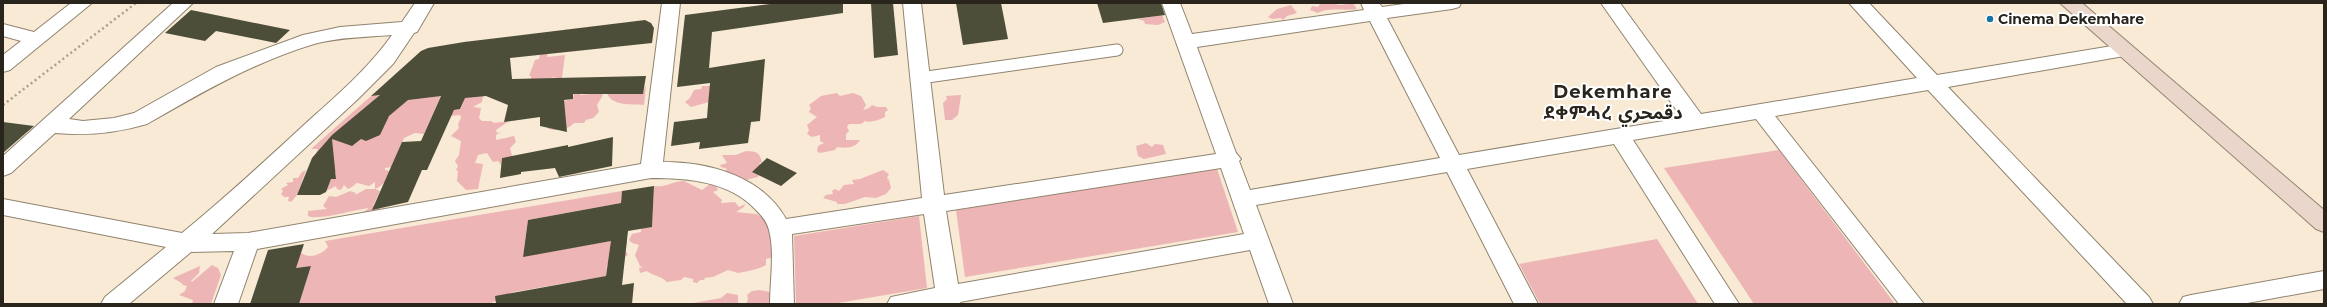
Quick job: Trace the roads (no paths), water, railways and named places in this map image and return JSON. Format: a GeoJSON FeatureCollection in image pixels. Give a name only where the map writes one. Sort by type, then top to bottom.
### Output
{"type":"FeatureCollection","features":[{"type":"Feature","properties":{"kind":"street"},"geometry":{"type":"LineString","coordinates":[[3,65],[83,3]]}},
{"type":"Feature","properties":{"kind":"street"},"geometry":{"type":"LineString","coordinates":[[3,168],[184,3]]}},
{"type":"Feature","properties":{"kind":"street"},"geometry":{"type":"LineString","coordinates":[[113,304],[188,243],[230,206],[352,93],[386,59],[410,28],[425,3]]}},
{"type":"Feature","properties":{"kind":"street"},"geometry":{"type":"LineString","coordinates":[[651,170],[671,3]]}},
{"type":"Feature","properties":{"kind":"street"},"geometry":{"type":"LineString","coordinates":[[912,3],[934,206],[948,300]]}},
{"type":"Feature","properties":{"kind":"street"},"geometry":{"type":"LineString","coordinates":[[1171,3],[1184,42],[1230,160],[1281,304]]}},
{"type":"Feature","properties":{"kind":"street"},"geometry":{"type":"LineString","coordinates":[[1184,42],[1373,8],[1452,3]]}},
{"type":"Feature","properties":{"kind":"street"},"geometry":{"type":"LineString","coordinates":[[1610,3],[1696,122]]}},
{"type":"Feature","properties":{"kind":"street"},"geometry":{"type":"LineString","coordinates":[[1858,3],[2141,304]]}},
{"type":"Feature","properties":{"kind":"street"},"geometry":{"type":"LineString","coordinates":[[2070,3],[2324,224]]}},
{"type":"Feature","properties":{"kind":"street"},"geometry":{"type":"LineString","coordinates":[[1373,8],[1452,164],[1526,304]]}},
{"type":"Feature","properties":{"kind":"street"},"geometry":{"type":"LineString","coordinates":[[50,125],[83,128],[114,125],[140,119],[223,72],[310,39],[340,33],[410,28]]}},
{"type":"Feature","properties":{"kind":"street"},"geometry":{"type":"LineString","coordinates":[[3,30],[38,39]]}},
{"type":"Feature","properties":{"kind":"street"},"geometry":{"type":"LineString","coordinates":[[1244,199],[1696,122],[1933,84],[2124,50]]}},
{"type":"Feature","properties":{"kind":"street"},"geometry":{"type":"LineString","coordinates":[[1761,112],[1912,304]]}},
{"type":"Feature","properties":{"kind":"street"},"geometry":{"type":"LineString","coordinates":[[1619,135],[1727,304]]}},
{"type":"Feature","properties":{"kind":"street"},"geometry":{"type":"LineString","coordinates":[[780,228],[934,206],[1230,160]]}},
{"type":"Feature","properties":{"kind":"street"},"geometry":{"type":"LineString","coordinates":[[3,208],[188,243],[248,242],[651,170],[695,172],[739,186],[764,202],[780,228],[782,304]]}},
{"type":"Feature","properties":{"kind":"street"},"geometry":{"type":"LineString","coordinates":[[899,304],[948,300],[1258,240]]}},
{"type":"Feature","properties":{"kind":"street"},"geometry":{"type":"LineString","coordinates":[[226,304],[248,242]]}},
{"type":"Feature","properties":{"kind":"street"},"geometry":{"type":"LineString","coordinates":[[2191,304],[2324,280]]}},
{"type":"Feature","properties":{"kind":"lane"},"geometry":{"type":"LineString","coordinates":[[920,78],[1117,50]]}},
{"type":"Feature","properties":{"kind":"place","name":"Cinema Dekemhare"},"geometry":{"type":"Point","coordinates":[1990,19]}},
{"type":"Feature","properties":{"kind":"district","name":"Dekemhare ደቀምሓረ دقمحري"},"geometry":{"type":"Point","coordinates":[1613,102]}}]}
